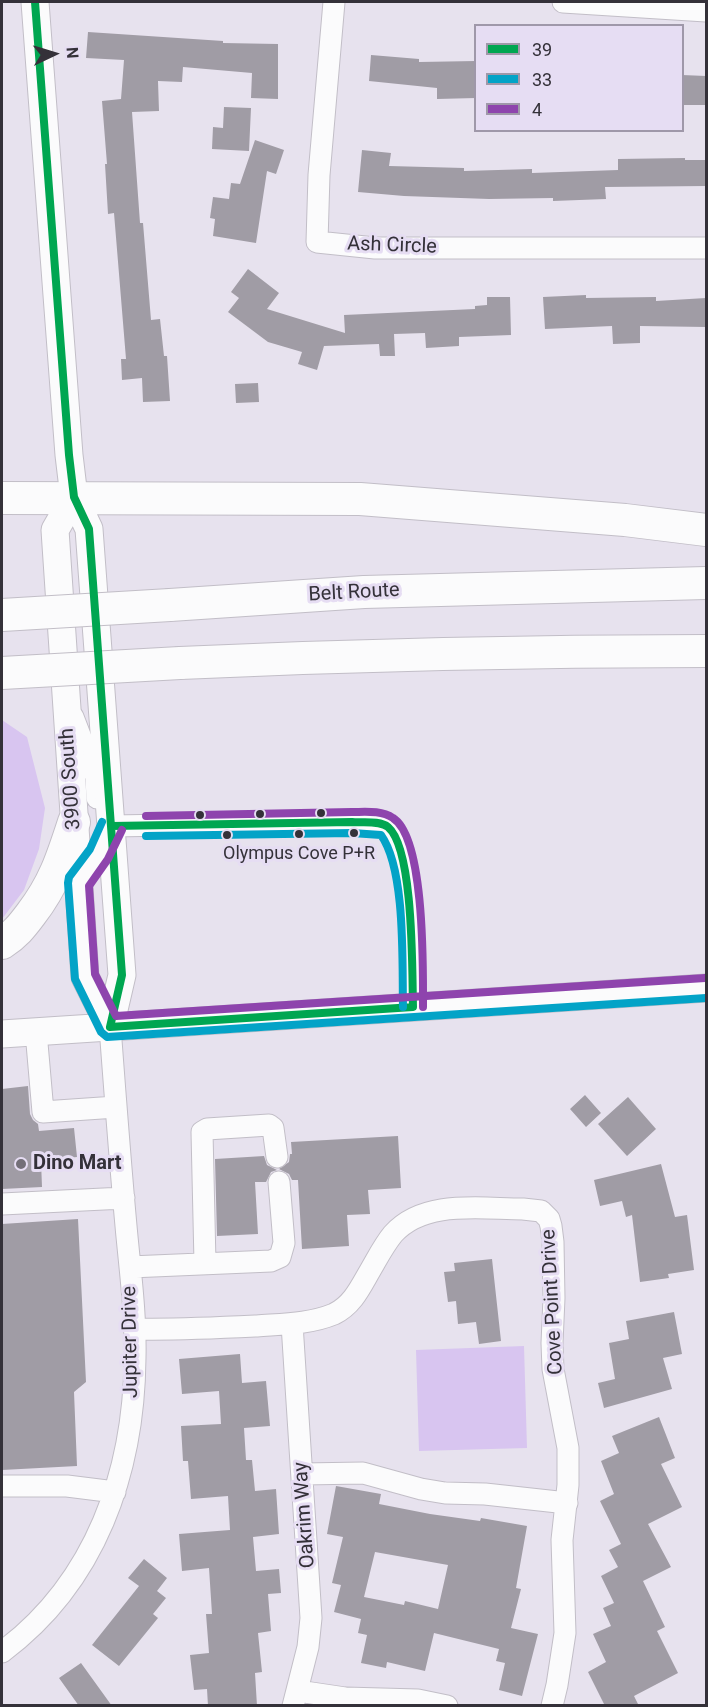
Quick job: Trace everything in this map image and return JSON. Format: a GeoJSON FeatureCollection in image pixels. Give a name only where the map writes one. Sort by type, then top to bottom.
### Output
{"type":"FeatureCollection","features":[{"type":"Feature","properties":{"kind":"highway"},"geometry":{"type":"LineString","coordinates":[[2,498],[360,499],[624,520],[706,530]]}},
{"type":"Feature","properties":{"kind":"highway","name":"Belt Route"},"geometry":{"type":"LineString","coordinates":[[2,615],[363,592],[706,583]]}},
{"type":"Feature","properties":{"kind":"highway"},"geometry":{"type":"LineString","coordinates":[[2,673],[180,663],[531,651],[706,651]]}},
{"type":"Feature","properties":{"kind":"highway"},"geometry":{"type":"LineString","coordinates":[[2,943],[14,936],[47,893],[61,864],[74,822]]}},
{"type":"Feature","properties":{"kind":"main road","name":"3900 South"},"geometry":{"type":"LineString","coordinates":[[35,2],[74,497],[89,529],[112,826],[122,975],[110,1027]]}},
{"type":"Feature","properties":{"kind":"main road","name":"3900 South"},"geometry":{"type":"LineString","coordinates":[[74,497],[55,530],[65,696],[85,977],[110,1027]]}},
{"type":"Feature","properties":{"kind":"main road"},"geometry":{"type":"LineString","coordinates":[[2,1034],[706,988]]}},
{"type":"Feature","properties":{"kind":"street","name":"Ash Circle"},"geometry":{"type":"LineString","coordinates":[[334,2],[319,175],[317,242],[375,248],[706,248]]}},
{"type":"Feature","properties":{"kind":"street"},"geometry":{"type":"LineString","coordinates":[[563,2],[706,11]]}},
{"type":"Feature","properties":{"kind":"street"},"geometry":{"type":"LineString","coordinates":[[65,696],[96,777],[98,799],[112,826]]}},
{"type":"Feature","properties":{"kind":"street"},"geometry":{"type":"LineString","coordinates":[[112,826],[342,822],[376,823],[386,826],[394,833],[398,842],[405,870],[414,1007]]}},
{"type":"Feature","properties":{"kind":"street"},"geometry":{"type":"LineString","coordinates":[[78,883],[99,854],[112,826]]}},
{"type":"Feature","properties":{"kind":"street","name":"Jupiter Drive"},"geometry":{"type":"LineString","coordinates":[[2,1652],[38,1621],[61,1596],[89,1553],[103,1525],[115,1492],[132,1408],[134,1329],[110,1027]]}},
{"type":"Feature","properties":{"kind":"street"},"geometry":{"type":"LineString","coordinates":[[36,1032],[42,1112],[116,1107]]}},
{"type":"Feature","properties":{"kind":"street"},"geometry":{"type":"LineString","coordinates":[[205,1263],[202,1132],[207,1128],[269,1125],[273,1128],[277,1156]]}},
{"type":"Feature","properties":{"kind":"street"},"geometry":{"type":"LineString","coordinates":[[130,1267],[271,1261],[280,1257],[284,1243],[279,1182]]}},
{"type":"Feature","properties":{"kind":"street"},"geometry":{"type":"LineString","coordinates":[[2,1204],[124,1198]]}},
{"type":"Feature","properties":{"kind":"street","name":"Cove Point Drive"},"geometry":{"type":"LineString","coordinates":[[134,1329],[196,1330],[319,1319],[334,1314],[351,1301],[393,1234],[416,1217],[448,1209],[541,1211],[549,1219],[553,1242],[552,1343],[554,1369],[568,1448],[567,1503],[562,1540],[565,1633],[552,1706]]}},
{"type":"Feature","properties":{"kind":"street","name":"Oakrim Way"},"geometry":{"type":"LineString","coordinates":[[292,1323],[311,1618],[308,1647],[295,1698]]}},
{"type":"Feature","properties":{"kind":"street"},"geometry":{"type":"LineString","coordinates":[[303,1474],[363,1473],[421,1489],[445,1493],[485,1494],[567,1503]]}},
{"type":"Feature","properties":{"kind":"street"},"geometry":{"type":"LineString","coordinates":[[2,1486],[67,1486],[115,1492]]}},
{"type":"Feature","properties":{"kind":"street"},"geometry":{"type":"LineString","coordinates":[[295,1698],[418,1700],[447,1706]]}},
{"type":"Feature","properties":{"kind":"shaded area"},"geometry":{"type":"Polygon","coordinates":[[[2,720],[27,737],[45,808],[39,849],[24,890],[2,919],[2,720]]]}},
{"type":"Feature","properties":{"kind":"shaded area"},"geometry":{"type":"Polygon","coordinates":[[[524,1346],[527,1448],[419,1451],[416,1350],[524,1346]]]}},
{"type":"Feature","properties":{"kind":"building"},"geometry":{"type":"Polygon","coordinates":[[[88,32],[223,41],[223,43],[278,44],[278,99],[251,98],[252,73],[183,67],[182,82],[158,81],[159,111],[132,112],[140,223],[143,223],[151,320],[160,319],[164,356],[167,356],[170,401],[143,402],[142,378],[122,380],[121,359],[126,359],[114,213],[108,214],[102,101],[121,99],[124,60],[86,58],[88,32]]]}},
{"type":"Feature","properties":{"kind":"building"},"geometry":{"type":"Polygon","coordinates":[[[371,55],[419,59],[419,62],[474,61],[474,98],[437,99],[437,88],[369,81],[371,55]]]}},
{"type":"Feature","properties":{"kind":"building"},"geometry":{"type":"Polygon","coordinates":[[[684,75],[706,76],[706,105],[684,105],[684,75]]]}},
{"type":"Feature","properties":{"kind":"building"},"geometry":{"type":"Polygon","coordinates":[[[224,107],[251,108],[249,151],[212,149],[213,127],[223,128],[224,107]]]}},
{"type":"Feature","properties":{"kind":"building"},"geometry":{"type":"Polygon","coordinates":[[[255,140],[284,150],[276,174],[267,171],[256,243],[213,236],[215,219],[210,218],[213,197],[229,199],[231,183],[240,184],[255,140]]]}},
{"type":"Feature","properties":{"kind":"building"},"geometry":{"type":"Polygon","coordinates":[[[362,150],[391,153],[389,166],[464,168],[464,171],[532,169],[532,173],[618,170],[618,159],[706,160],[706,186],[605,187],[606,199],[553,201],[553,198],[489,199],[358,192],[362,150]]]}},
{"type":"Feature","properties":{"kind":"building"},"geometry":{"type":"Polygon","coordinates":[[[248,269],[279,293],[267,309],[345,333],[344,315],[475,309],[475,306],[487,305],[487,297],[510,297],[511,335],[459,337],[459,346],[426,348],[425,333],[394,334],[395,356],[380,356],[379,344],[324,346],[317,370],[298,364],[302,352],[268,342],[228,312],[239,298],[231,292],[248,269]]]}},
{"type":"Feature","properties":{"kind":"building"},"geometry":{"type":"Polygon","coordinates":[[[586,295],[586,298],[656,297],[656,301],[706,298],[706,327],[640,326],[640,343],[613,344],[612,326],[545,329],[543,297],[586,295]]]}},
{"type":"Feature","properties":{"kind":"building"},"geometry":{"type":"Polygon","coordinates":[[[258,383],[259,402],[236,403],[235,384],[258,383]]]}},
{"type":"Feature","properties":{"kind":"building"},"geometry":{"type":"Polygon","coordinates":[[[28,1086],[30,1114],[38,1124],[39,1131],[74,1128],[77,1157],[41,1161],[42,1187],[2,1189],[2,1089],[28,1086]]]}},
{"type":"Feature","properties":{"kind":"building"},"geometry":{"type":"Polygon","coordinates":[[[585,1095],[601,1113],[586,1127],[570,1109],[585,1095]]]}},
{"type":"Feature","properties":{"kind":"building"},"geometry":{"type":"Polygon","coordinates":[[[628,1097],[656,1129],[627,1156],[598,1124],[628,1097]]]}},
{"type":"Feature","properties":{"kind":"building"},"geometry":{"type":"Polygon","coordinates":[[[398,1136],[401,1188],[368,1190],[370,1214],[347,1215],[349,1246],[302,1249],[298,1180],[292,1180],[289,1174],[279,1169],[289,1162],[290,1154],[292,1154],[291,1142],[398,1136]]]}},
{"type":"Feature","properties":{"kind":"building"},"geometry":{"type":"Polygon","coordinates":[[[264,1156],[267,1165],[277,1170],[271,1172],[266,1182],[255,1182],[258,1234],[217,1236],[215,1159],[264,1156]]]}},
{"type":"Feature","properties":{"kind":"building"},"geometry":{"type":"Polygon","coordinates":[[[661,1164],[675,1217],[687,1215],[694,1270],[668,1274],[669,1278],[640,1282],[632,1215],[626,1217],[622,1201],[600,1206],[594,1180],[661,1164]]]}},
{"type":"Feature","properties":{"kind":"building"},"geometry":{"type":"Polygon","coordinates":[[[78,1219],[86,1382],[74,1392],[77,1466],[2,1470],[2,1224],[78,1219]]]}},
{"type":"Feature","properties":{"kind":"building"},"geometry":{"type":"Polygon","coordinates":[[[492,1259],[501,1341],[479,1344],[476,1322],[458,1324],[456,1301],[448,1302],[444,1272],[455,1271],[454,1263],[492,1259]]]}},
{"type":"Feature","properties":{"kind":"building"},"geometry":{"type":"Polygon","coordinates":[[[674,1312],[682,1354],[663,1358],[672,1389],[604,1408],[598,1383],[615,1379],[609,1343],[629,1339],[626,1321],[674,1312]]]}},
{"type":"Feature","properties":{"kind":"building"},"geometry":{"type":"Polygon","coordinates":[[[240,1354],[242,1383],[266,1381],[270,1426],[244,1428],[246,1460],[252,1460],[255,1491],[276,1489],[279,1534],[253,1537],[256,1571],[279,1569],[281,1593],[268,1594],[271,1631],[258,1633],[262,1672],[255,1673],[257,1706],[208,1706],[207,1689],[194,1690],[190,1655],[209,1653],[206,1614],[212,1614],[209,1568],[182,1571],[179,1534],[230,1530],[228,1496],[191,1499],[188,1461],[183,1461],[181,1426],[221,1424],[219,1391],[182,1394],[179,1359],[240,1354]]]}},
{"type":"Feature","properties":{"kind":"building"},"geometry":{"type":"Polygon","coordinates":[[[659,1417],[675,1458],[661,1464],[682,1507],[648,1524],[671,1567],[643,1581],[665,1627],[657,1631],[678,1673],[634,1696],[639,1706],[605,1706],[588,1672],[606,1662],[593,1634],[611,1626],[603,1608],[614,1603],[601,1576],[618,1567],[609,1550],[621,1544],[600,1501],[614,1494],[601,1461],[619,1453],[612,1436],[659,1417]]]}},
{"type":"Feature","properties":{"kind":"building"},"geometry":{"type":"Polygon","coordinates":[[[336,1486],[381,1494],[379,1504],[430,1514],[480,1521],[481,1518],[527,1526],[516,1588],[521,1589],[511,1628],[538,1634],[522,1696],[499,1690],[505,1663],[496,1661],[499,1649],[434,1633],[425,1671],[387,1662],[386,1668],[361,1663],[367,1635],[358,1633],[361,1619],[334,1612],[341,1585],[332,1583],[343,1537],[327,1534],[336,1486]],[[375,1552],[364,1597],[404,1605],[405,1601],[438,1609],[448,1565],[375,1552]]]}},
{"type":"Feature","properties":{"kind":"building"},"geometry":{"type":"Polygon","coordinates":[[[144,1559],[167,1578],[157,1591],[166,1598],[153,1614],[158,1618],[119,1666],[92,1645],[139,1586],[128,1578],[144,1559]]]}},
{"type":"Feature","properties":{"kind":"building"},"geometry":{"type":"Polygon","coordinates":[[[81,1663],[112,1706],[79,1706],[59,1678],[81,1663]]]}},
{"type":"Feature","properties":{"kind":"transit line","name":"39"},"geometry":{"type":"LineString","coordinates":[[35,2],[69,455],[74,497],[89,529],[122,975],[110,1027],[413,1007],[412,940],[407,884],[403,859],[396,840],[385,825],[352,822],[112,826]]}},
{"type":"Feature","properties":{"kind":"transit line","name":"4"},"geometry":{"type":"LineString","coordinates":[[146,816],[368,812],[393,818],[403,830],[417,877],[422,936],[423,1007]]}},
{"type":"Feature","properties":{"kind":"transit line","name":"33"},"geometry":{"type":"LineString","coordinates":[[102,822],[90,849],[69,877],[68,883],[75,979],[101,1032],[107,1037],[706,998]]}},
{"type":"Feature","properties":{"kind":"transit line","name":"4"},"geometry":{"type":"LineString","coordinates":[[122,830],[108,859],[89,886],[95,974],[116,1016],[705,978]]}},
{"type":"Feature","properties":{"kind":"transit line","name":"33"},"geometry":{"type":"LineString","coordinates":[[146,836],[352,833],[381,835],[389,851],[399,893],[403,1007]]}},
{"type":"Feature","properties":{"kind":"place","name":"Olympus Cove P+R"},"geometry":{"type":"Point","coordinates":[299,834]}},
{"type":"Feature","properties":{"kind":"place","name":"Dino Mart"},"geometry":{"type":"Point","coordinates":[21,1164]}}]}
